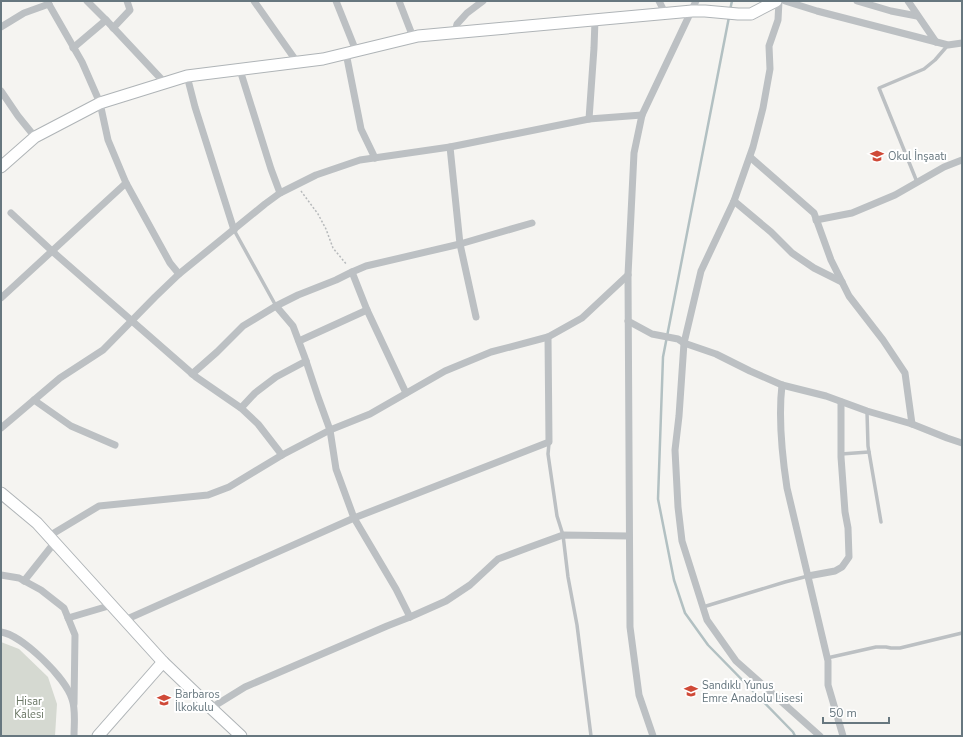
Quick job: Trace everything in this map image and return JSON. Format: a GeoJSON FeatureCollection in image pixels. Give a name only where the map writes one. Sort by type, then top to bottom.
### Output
{"type":"FeatureCollection","features":[{"type":"Feature","properties":{"kind":"street"},"geometry":{"type":"LineString","coordinates":[[87,1],[165,83]]}},
{"type":"Feature","properties":{"kind":"street"},"geometry":{"type":"LineString","coordinates":[[113,28],[130,10],[127,1]]}},
{"type":"Feature","properties":{"kind":"street"},"geometry":{"type":"LineString","coordinates":[[254,1],[297,62]]}},
{"type":"Feature","properties":{"kind":"street"},"geometry":{"type":"LineString","coordinates":[[336,1],[351,52],[361,129],[375,158]]}},
{"type":"Feature","properties":{"kind":"street"},"geometry":{"type":"LineString","coordinates":[[399,1],[413,37]]}},
{"type":"Feature","properties":{"kind":"street"},"geometry":{"type":"LineString","coordinates":[[455,32],[457,24],[467,13],[482,1]]}},
{"type":"Feature","properties":{"kind":"street"},"geometry":{"type":"LineString","coordinates":[[659,1],[665,13]]}},
{"type":"Feature","properties":{"kind":"street"},"geometry":{"type":"LineString","coordinates":[[1,167],[35,137],[100,103],[187,76],[323,59],[413,37],[665,13],[694,6],[705,11],[751,14],[776,1]]}},
{"type":"Feature","properties":{"kind":"street"},"geometry":{"type":"LineString","coordinates":[[779,1],[778,20],[769,46],[770,69],[764,108],[753,147],[734,201],[701,271],[681,341],[679,416],[675,450],[678,507],[682,541],[707,620],[736,661],[820,736]]}},
{"type":"Feature","properties":{"kind":"street"},"geometry":{"type":"LineString","coordinates":[[785,1],[817,11],[948,45],[962,43]]}},
{"type":"Feature","properties":{"kind":"street"},"geometry":{"type":"LineString","coordinates":[[857,1],[891,11],[917,16]]}},
{"type":"Feature","properties":{"kind":"street"},"geometry":{"type":"LineString","coordinates":[[908,1],[936,42]]}},
{"type":"Feature","properties":{"kind":"street"},"geometry":{"type":"LineString","coordinates":[[1,27],[24,13],[48,2],[82,62],[100,103],[108,140],[126,183],[170,263],[179,274]]}},
{"type":"Feature","properties":{"kind":"street"},"geometry":{"type":"LineString","coordinates":[[653,736],[639,695],[630,627],[628,276],[634,153],[642,115],[694,6]]}},
{"type":"Feature","properties":{"kind":"street"},"geometry":{"type":"LineString","coordinates":[[73,48],[106,20]]}},
{"type":"Feature","properties":{"kind":"street"},"geometry":{"type":"LineString","coordinates":[[588,119],[595,20]]}},
{"type":"Feature","properties":{"kind":"street"},"geometry":{"type":"LineString","coordinates":[[240,70],[271,169],[280,192]]}},
{"type":"Feature","properties":{"kind":"street"},"geometry":{"type":"LineString","coordinates":[[187,76],[195,107],[234,230]]}},
{"type":"Feature","properties":{"kind":"street"},"geometry":{"type":"LineString","coordinates":[[1,91],[35,137]]}},
{"type":"Feature","properties":{"kind":"street"},"geometry":{"type":"LineString","coordinates":[[1,428],[60,378],[103,350],[179,274],[280,192],[316,175],[360,160],[450,147],[588,119],[642,115]]}},
{"type":"Feature","properties":{"kind":"street"},"geometry":{"type":"LineString","coordinates":[[450,147],[460,244],[476,317]]}},
{"type":"Feature","properties":{"kind":"street"},"geometry":{"type":"LineString","coordinates":[[750,157],[814,213],[831,260],[849,296],[905,373],[912,424]]}},
{"type":"Feature","properties":{"kind":"street"},"geometry":{"type":"LineString","coordinates":[[816,220],[852,213],[895,195],[944,167],[962,160]]}},
{"type":"Feature","properties":{"kind":"street"},"geometry":{"type":"LineString","coordinates":[[1,298],[126,183]]}},
{"type":"Feature","properties":{"kind":"street"},"geometry":{"type":"LineString","coordinates":[[734,201],[771,232],[792,253],[814,268],[842,282]]}},
{"type":"Feature","properties":{"kind":"street"},"geometry":{"type":"LineString","coordinates":[[11,213],[192,374],[241,408],[258,424],[282,455]]}},
{"type":"Feature","properties":{"kind":"street"},"geometry":{"type":"LineString","coordinates":[[192,374],[243,326],[298,294],[336,280],[366,266],[460,244],[532,223]]}},
{"type":"Feature","properties":{"kind":"street"},"geometry":{"type":"LineString","coordinates":[[352,272],[367,310],[406,393]]}},
{"type":"Feature","properties":{"kind":"street"},"geometry":{"type":"LineString","coordinates":[[24,580],[52,539],[99,506],[208,495],[229,488],[282,455],[330,430],[370,414],[445,370],[484,354],[548,337],[582,318],[628,276]]}},
{"type":"Feature","properties":{"kind":"street"},"geometry":{"type":"LineString","coordinates":[[276,306],[293,326],[299,341],[330,430],[336,469],[354,518],[396,589],[410,617]]}},
{"type":"Feature","properties":{"kind":"street"},"geometry":{"type":"LineString","coordinates":[[299,341],[367,310]]}},
{"type":"Feature","properties":{"kind":"street"},"geometry":{"type":"LineString","coordinates":[[628,321],[652,334],[681,341],[716,354],[782,386],[826,396],[962,442]]}},
{"type":"Feature","properties":{"kind":"street"},"geometry":{"type":"LineString","coordinates":[[125,620],[354,518],[549,442],[548,337]]}},
{"type":"Feature","properties":{"kind":"street"},"geometry":{"type":"LineString","coordinates":[[241,408],[255,393],[276,377],[306,361]]}},
{"type":"Feature","properties":{"kind":"street"},"geometry":{"type":"LineString","coordinates":[[782,386],[780,403],[785,471],[827,658],[828,685],[843,736]]}},
{"type":"Feature","properties":{"kind":"street"},"geometry":{"type":"LineString","coordinates":[[34,400],[71,426],[115,445]]}},
{"type":"Feature","properties":{"kind":"street"},"geometry":{"type":"LineString","coordinates":[[808,576],[835,571],[842,567],[849,557],[848,528],[841,454],[841,402]]}},
{"type":"Feature","properties":{"kind":"street"},"geometry":{"type":"LineString","coordinates":[[1,492],[37,523],[163,662],[241,736]]}},
{"type":"Feature","properties":{"kind":"street"},"geometry":{"type":"LineString","coordinates":[[210,708],[245,687],[446,601],[470,585],[498,559],[562,535],[629,536]]}},
{"type":"Feature","properties":{"kind":"street"},"geometry":{"type":"LineString","coordinates":[[1,575],[24,580],[41,590],[64,608],[75,635],[74,736]]}},
{"type":"Feature","properties":{"kind":"street"},"geometry":{"type":"LineString","coordinates":[[68,618],[112,605]]}},
{"type":"Feature","properties":{"kind":"street"},"geometry":{"type":"LineString","coordinates":[[1,632],[5,632],[19,640],[55,671],[63,681],[72,697],[74,704]]}},
{"type":"Feature","properties":{"kind":"street"},"geometry":{"type":"LineString","coordinates":[[98,736],[163,662]]}},
{"type":"Feature","properties":{"kind":"lane"},"geometry":{"type":"LineString","coordinates":[[917,182],[879,88],[924,69],[935,60],[948,45]]}},
{"type":"Feature","properties":{"kind":"lane"},"geometry":{"type":"LineString","coordinates":[[234,230],[276,306]]}},
{"type":"Feature","properties":{"kind":"lane"},"geometry":{"type":"LineString","coordinates":[[867,411],[868,446],[882,522]]}},
{"type":"Feature","properties":{"kind":"lane"},"geometry":{"type":"LineString","coordinates":[[549,442],[548,454],[557,516],[562,535],[577,625],[591,736]]}},
{"type":"Feature","properties":{"kind":"lane"},"geometry":{"type":"LineString","coordinates":[[841,454],[869,452]]}},
{"type":"Feature","properties":{"kind":"lane"},"geometry":{"type":"LineString","coordinates":[[703,607],[808,576]]}},
{"type":"Feature","properties":{"kind":"lane"},"geometry":{"type":"LineString","coordinates":[[827,658],[876,646],[900,648],[962,633]]}},
{"type":"Feature","properties":{"kind":"path"},"geometry":{"type":"LineString","coordinates":[[296,185],[318,214],[333,248],[352,272]]}},
{"type":"Feature","properties":{"kind":"green space","name":"Hisar Kalesi"},"geometry":{"type":"Polygon","coordinates":[[[1,642],[19,649],[48,677],[57,704],[55,736],[1,736],[1,642]]]}},
{"type":"Feature","properties":{"kind":"waterway"},"geometry":{"type":"LineString","coordinates":[[730,10],[732,1]]}},
{"type":"Feature","properties":{"kind":"waterway"},"geometry":{"type":"LineString","coordinates":[[729,17],[663,357],[658,499],[674,580],[685,613],[708,645],[793,732],[795,736]]}},
{"type":"Feature","properties":{"kind":"place","name":"Okul İnşaatı"},"geometry":{"type":"Point","coordinates":[877,156]}},
{"type":"Feature","properties":{"kind":"place","name":"Sandıklı Yunus Emre Anadolu Lisesi"},"geometry":{"type":"Point","coordinates":[691,691]}},
{"type":"Feature","properties":{"kind":"place","name":"Barbaros İlkokulu"},"geometry":{"type":"Point","coordinates":[164,700]}}]}
